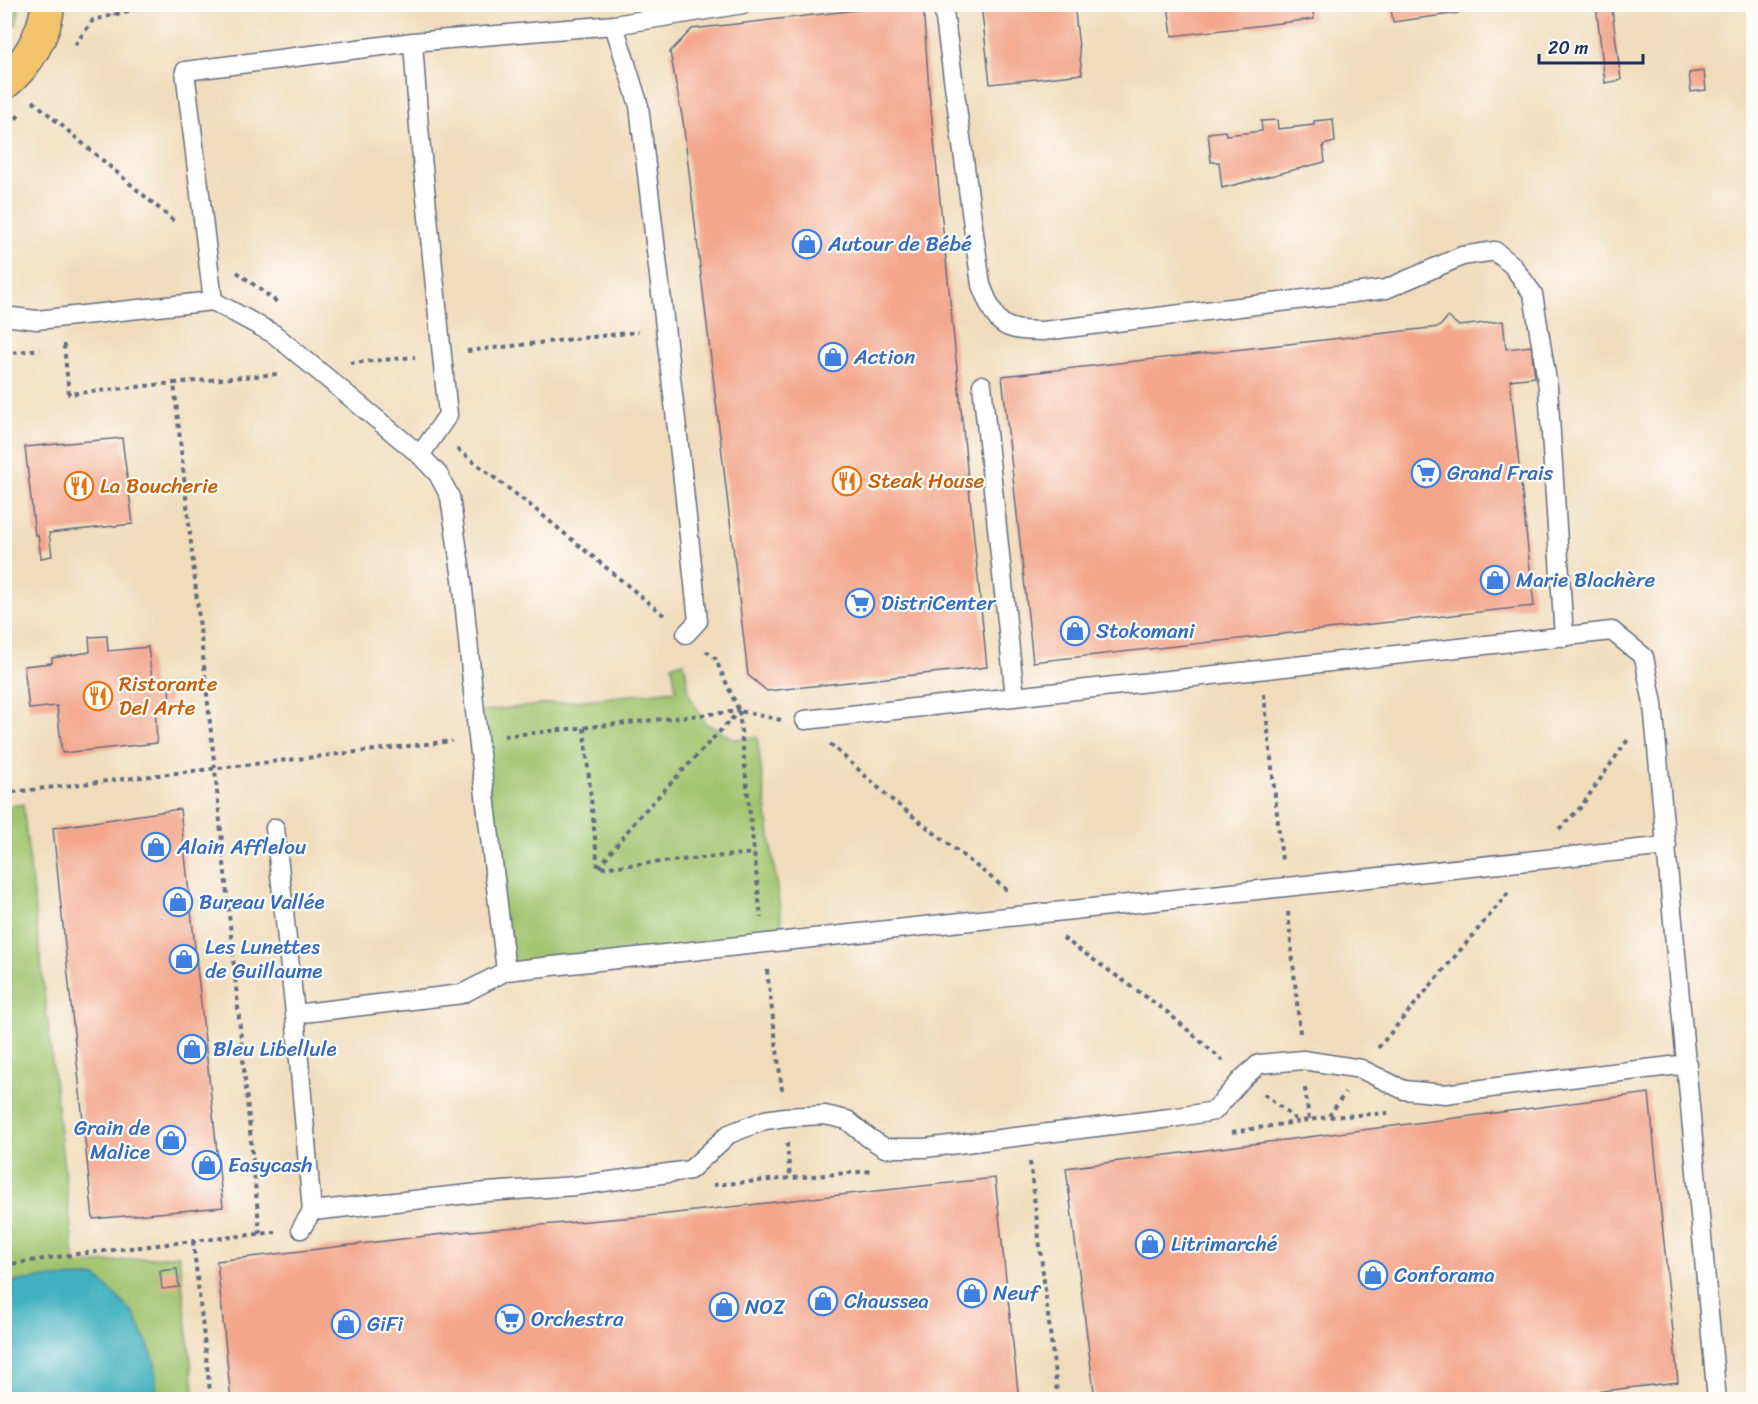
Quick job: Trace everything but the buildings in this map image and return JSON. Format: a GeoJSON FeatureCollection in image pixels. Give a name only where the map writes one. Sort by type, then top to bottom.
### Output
{"type":"FeatureCollection","features":[{"type":"Feature","properties":{"kind":"main road"},"geometry":{"type":"LineString","coordinates":[[4,83],[14,76],[29,56],[41,33],[48,4]]}},
{"type":"Feature","properties":{"kind":"lane"},"geometry":{"type":"LineString","coordinates":[[213,301],[185,70],[413,42],[614,25],[743,4]]}},
{"type":"Feature","properties":{"kind":"lane"},"geometry":{"type":"LineString","coordinates":[[943,4],[981,285],[991,310],[1002,324],[1016,331],[1043,332],[1386,289],[1462,256],[1495,251],[1512,266],[1533,294],[1548,387],[1564,637]]}},
{"type":"Feature","properties":{"kind":"lane"},"geometry":{"type":"LineString","coordinates":[[614,25],[639,106],[666,329],[698,621],[686,634]]}},
{"type":"Feature","properties":{"kind":"lane"},"geometry":{"type":"LineString","coordinates":[[413,42],[419,128],[448,416],[420,455]]}},
{"type":"Feature","properties":{"kind":"lane"},"geometry":{"type":"LineString","coordinates":[[4,316],[37,320],[213,301],[274,334],[420,455],[438,474],[450,497],[462,579],[478,738],[506,971]]}},
{"type":"Feature","properties":{"kind":"lane"},"geometry":{"type":"LineString","coordinates":[[982,386],[1014,697]]}},
{"type":"Feature","properties":{"kind":"lane"},"geometry":{"type":"LineString","coordinates":[[805,720],[1612,631],[1644,657],[1653,704],[1688,1064],[1717,1400]]}},
{"type":"Feature","properties":{"kind":"lane"},"geometry":{"type":"LineString","coordinates":[[275,828],[295,1014],[312,1211],[301,1229]]}},
{"type":"Feature","properties":{"kind":"lane"},"geometry":{"type":"LineString","coordinates":[[295,1014],[462,994],[506,971],[1667,846]]}},
{"type":"Feature","properties":{"kind":"lane"},"geometry":{"type":"LineString","coordinates":[[312,1211],[487,1192],[575,1186],[690,1170],[729,1134],[765,1120],[825,1115],[847,1120],[885,1148],[925,1148],[1108,1127],[1214,1111],[1243,1078],[1259,1064],[1303,1060],[1361,1069],[1404,1090],[1445,1095],[1688,1064]]}},
{"type":"Feature","properties":{"kind":"path"},"geometry":{"type":"LineString","coordinates":[[114,4],[115,15]]}},
{"type":"Feature","properties":{"kind":"path"},"geometry":{"type":"LineString","coordinates":[[69,53],[93,20],[156,4]]}},
{"type":"Feature","properties":{"kind":"path"},"geometry":{"type":"LineString","coordinates":[[4,132],[38,92]]}},
{"type":"Feature","properties":{"kind":"path"},"geometry":{"type":"LineString","coordinates":[[54,347],[64,346],[69,394],[319,370],[352,363],[666,329]]}},
{"type":"Feature","properties":{"kind":"path"},"geometry":{"type":"LineString","coordinates":[[4,354],[44,349]]}},
{"type":"Feature","properties":{"kind":"path"},"geometry":{"type":"LineString","coordinates":[[174,383],[215,770],[260,1234]]}},
{"type":"Feature","properties":{"kind":"path"},"geometry":{"type":"LineString","coordinates":[[1328,1117],[1361,1069],[1430,984],[1506,897],[1528,861],[1580,808],[1653,704]]}},
{"type":"Feature","properties":{"kind":"path"},"geometry":{"type":"LineString","coordinates":[[4,793],[478,738],[739,711],[638,818],[598,868]]}},
{"type":"Feature","properties":{"kind":"path"},"geometry":{"type":"LineString","coordinates":[[584,728],[598,868]]}},
{"type":"Feature","properties":{"kind":"path"},"geometry":{"type":"LineString","coordinates":[[598,868],[754,853]]}},
{"type":"Feature","properties":{"kind":"path"},"geometry":{"type":"LineString","coordinates":[[1029,1153],[1058,1400]]}},
{"type":"Feature","properties":{"kind":"path"},"geometry":{"type":"LineString","coordinates":[[4,1265],[77,1254],[301,1229]]}},
{"type":"Feature","properties":{"kind":"path"},"geometry":{"type":"LineString","coordinates":[[193,1241],[211,1400]]}},
{"type":"Feature","properties":{"kind":"green space"},"geometry":{"type":"Polygon","coordinates":[[[4,5],[20,5],[16,25],[5,18],[4,5]]]}},
{"type":"Feature","properties":{"kind":"green space"},"geometry":{"type":"Polygon","coordinates":[[[684,662],[690,696],[705,723],[734,739],[757,737],[784,941],[506,971],[475,712],[676,690],[672,665],[684,662]]]}},
{"type":"Feature","properties":{"kind":"green space"},"geometry":{"type":"Polygon","coordinates":[[[23,804],[75,1265],[179,1255],[195,1399],[5,1399],[4,807],[23,804]]]}},
{"type":"Feature","properties":{"kind":"water"},"geometry":{"type":"Polygon","coordinates":[[[97,1277],[134,1314],[155,1361],[157,1399],[5,1399],[5,1283],[40,1278],[97,1277]]]}},
{"type":"Feature","properties":{"kind":"place","name":"Autour de Bébé"},"geometry":{"type":"Point","coordinates":[807,244]}},
{"type":"Feature","properties":{"kind":"place","name":"Action"},"geometry":{"type":"Point","coordinates":[833,357]}},
{"type":"Feature","properties":{"kind":"place","name":"Grand Frais"},"geometry":{"type":"Point","coordinates":[1426,473]}},
{"type":"Feature","properties":{"kind":"place","name":"Steak House"},"geometry":{"type":"Point","coordinates":[847,481]}},
{"type":"Feature","properties":{"kind":"place","name":"La Boucherie"},"geometry":{"type":"Point","coordinates":[79,486]}},
{"type":"Feature","properties":{"kind":"place","name":"Marie Blachère"},"geometry":{"type":"Point","coordinates":[1495,580]}},
{"type":"Feature","properties":{"kind":"place","name":"DistriCenter"},"geometry":{"type":"Point","coordinates":[860,603]}},
{"type":"Feature","properties":{"kind":"place","name":"Stokomani"},"geometry":{"type":"Point","coordinates":[1075,631]}},
{"type":"Feature","properties":{"kind":"place","name":"Ristorante Del Arte"},"geometry":{"type":"Point","coordinates":[98,696]}},
{"type":"Feature","properties":{"kind":"place","name":"Alain Afflelou"},"geometry":{"type":"Point","coordinates":[156,847]}},
{"type":"Feature","properties":{"kind":"place","name":"Bureau Vallée"},"geometry":{"type":"Point","coordinates":[178,902]}},
{"type":"Feature","properties":{"kind":"place","name":"Les Lunettes de Guillaume"},"geometry":{"type":"Point","coordinates":[184,959]}},
{"type":"Feature","properties":{"kind":"place","name":"Bleu Libellule"},"geometry":{"type":"Point","coordinates":[192,1049]}},
{"type":"Feature","properties":{"kind":"place","name":"Grain de Malice"},"geometry":{"type":"Point","coordinates":[171,1140]}},
{"type":"Feature","properties":{"kind":"place","name":"Easycash"},"geometry":{"type":"Point","coordinates":[207,1165]}},
{"type":"Feature","properties":{"kind":"place","name":"Litrimarché"},"geometry":{"type":"Point","coordinates":[1150,1244]}},
{"type":"Feature","properties":{"kind":"place","name":"Conforama"},"geometry":{"type":"Point","coordinates":[1373,1275]}},
{"type":"Feature","properties":{"kind":"place","name":"Neuf"},"geometry":{"type":"Point","coordinates":[972,1293]}},
{"type":"Feature","properties":{"kind":"place","name":"Chaussea"},"geometry":{"type":"Point","coordinates":[823,1301]}},
{"type":"Feature","properties":{"kind":"place","name":"NOZ"},"geometry":{"type":"Point","coordinates":[724,1307]}},
{"type":"Feature","properties":{"kind":"place","name":"Orchestra"},"geometry":{"type":"Point","coordinates":[510,1319]}},
{"type":"Feature","properties":{"kind":"place","name":"GiFi"},"geometry":{"type":"Point","coordinates":[346,1324]}}]}
